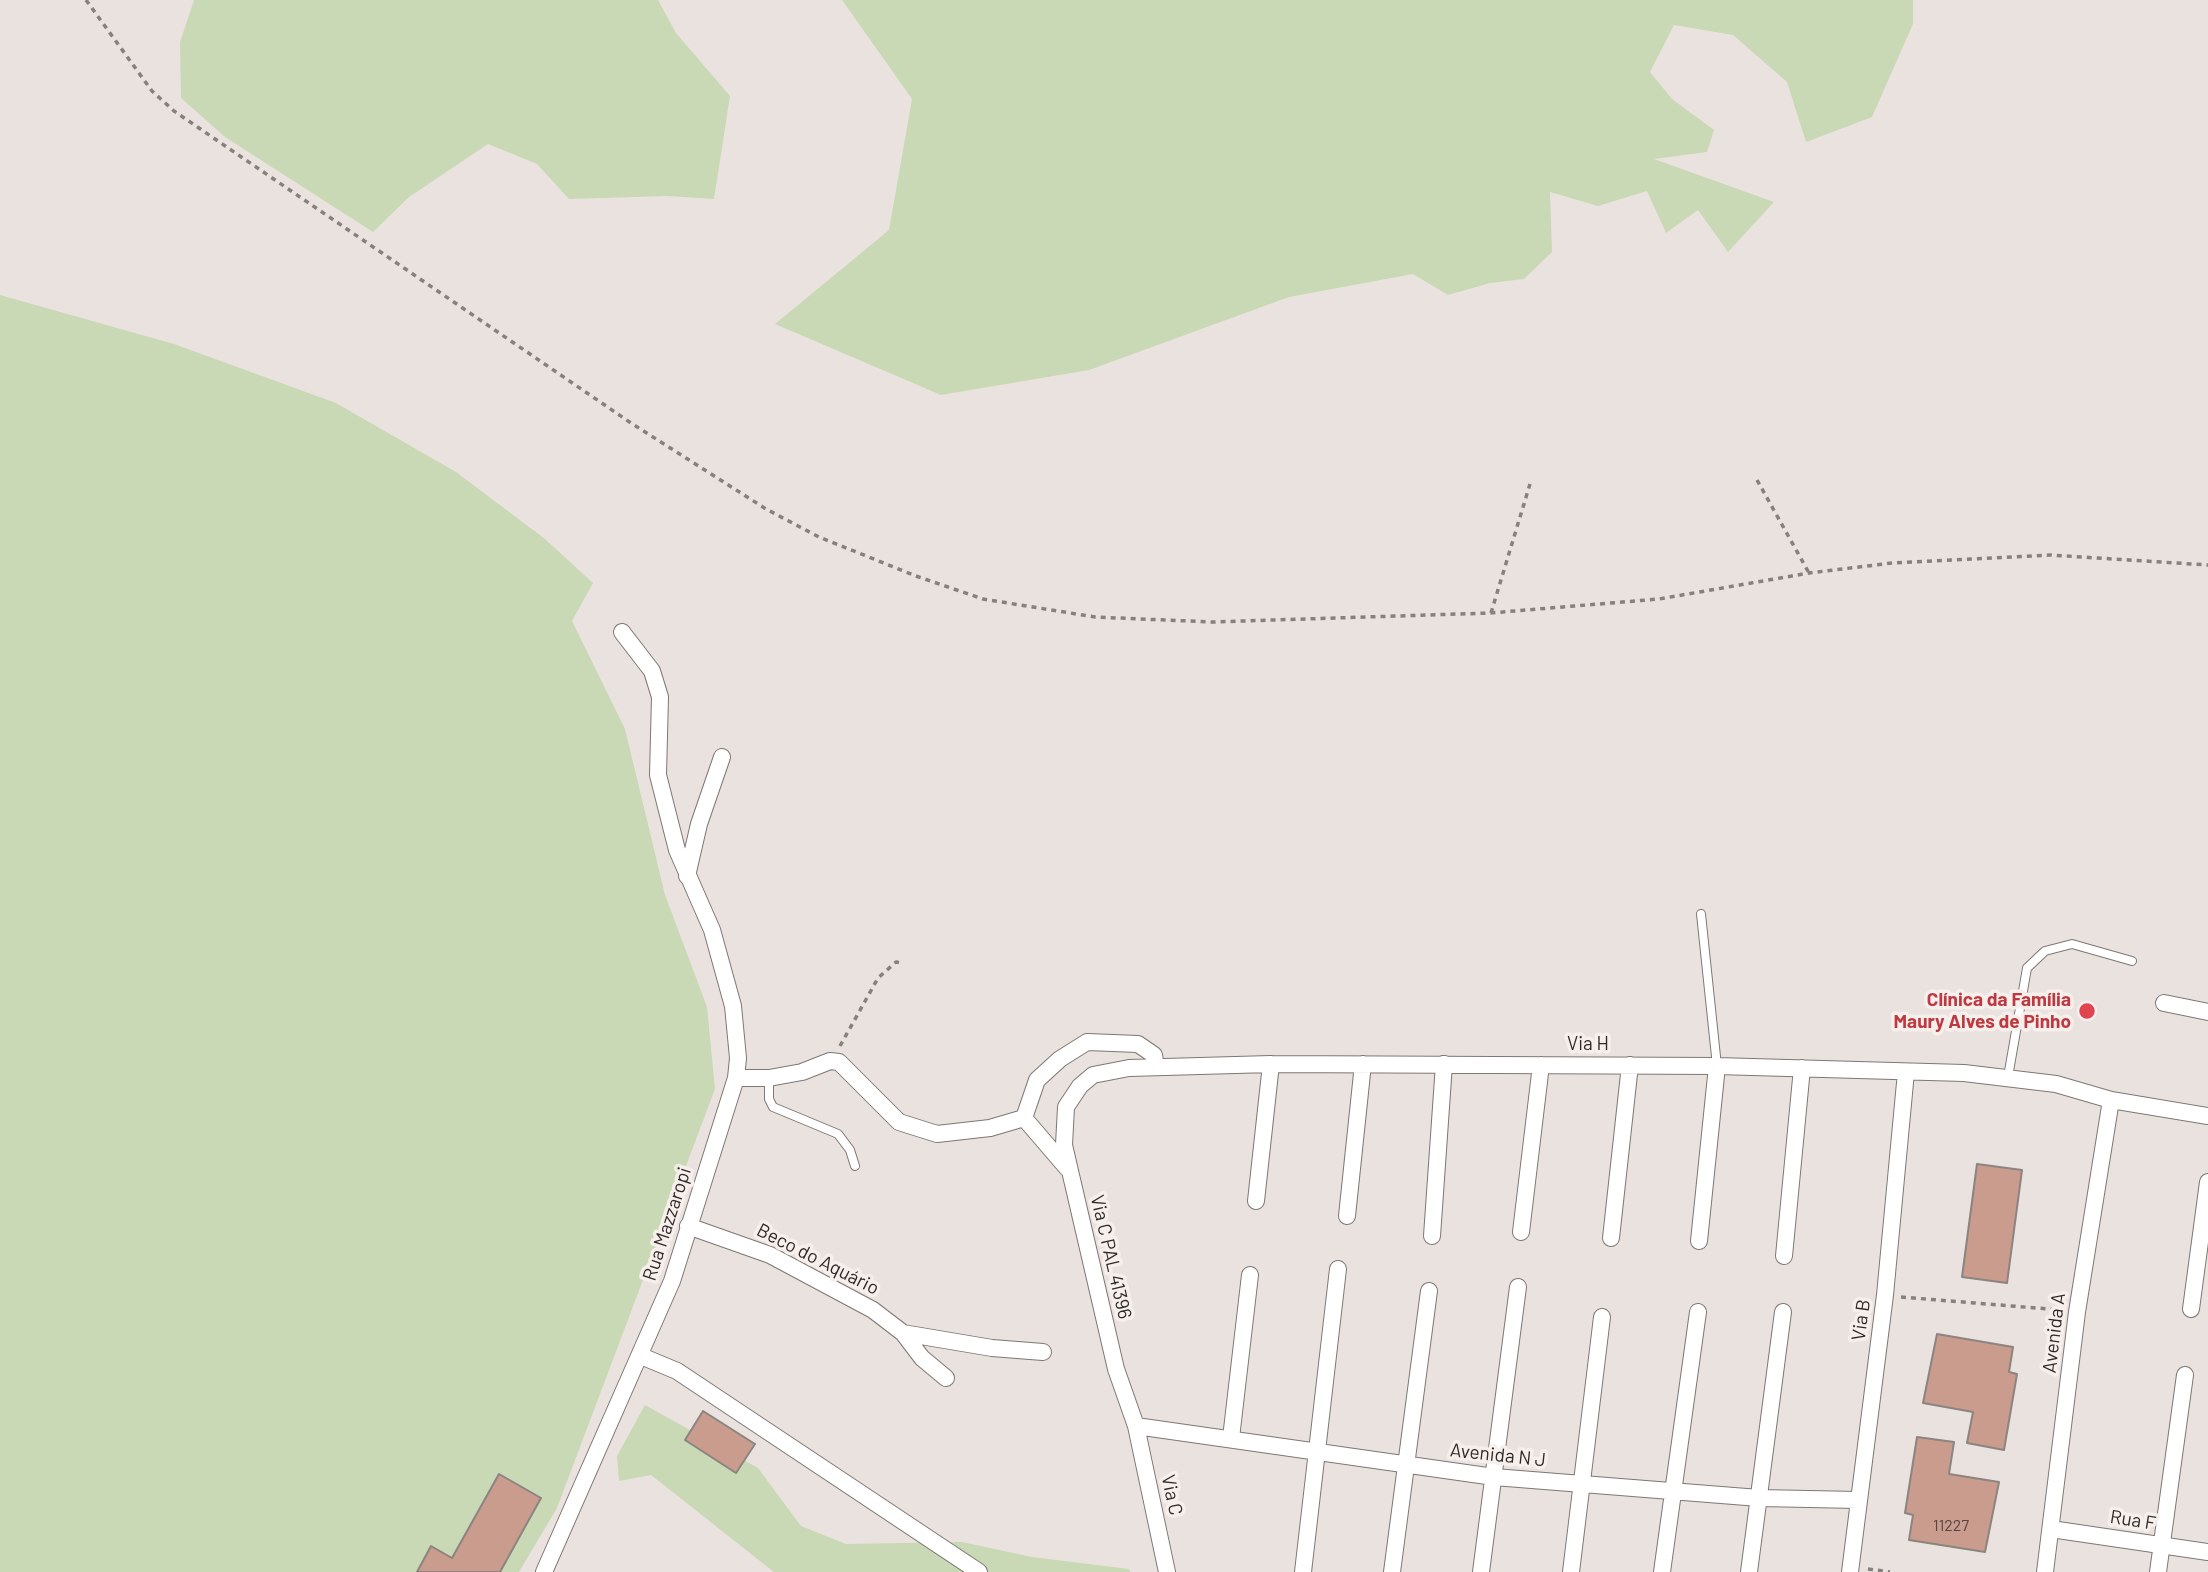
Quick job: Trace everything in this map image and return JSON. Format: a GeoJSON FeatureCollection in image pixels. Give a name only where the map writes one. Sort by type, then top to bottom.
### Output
{"type":"FeatureCollection","features":[{"type":"Feature","properties":{"kind":"street","name":"Rua Mazzaropi"},"geometry":{"type":"LineString","coordinates":[[544,1572],[672,1281],[736,1078],[737,1037],[733,1006],[712,930],[677,850],[658,775],[660,697],[652,671],[622,632]]}},
{"type":"Feature","properties":{"kind":"street"},"geometry":{"type":"LineString","coordinates":[[687,876],[702,815],[722,757]]}},
{"type":"Feature","properties":{"kind":"street"},"geometry":{"type":"LineString","coordinates":[[2164,1003],[2208,1012]]}},
{"type":"Feature","properties":{"kind":"street"},"geometry":{"type":"LineString","coordinates":[[1024,1118],[1037,1080],[1060,1059],[1087,1042],[1138,1044],[1154,1055],[1156,1067]]}},
{"type":"Feature","properties":{"kind":"street"},"geometry":{"type":"LineString","coordinates":[[736,1078],[769,1078],[802,1072],[830,1061],[839,1062],[884,1110],[914,1128],[937,1134],[990,1128],[1024,1118]]}},
{"type":"Feature","properties":{"kind":"street"},"geometry":{"type":"LineString","coordinates":[[1256,1201],[1271,1064]]}},
{"type":"Feature","properties":{"kind":"street","name":"Via H"},"geometry":{"type":"LineString","coordinates":[[1072,1097],[1093,1075],[1111,1070],[1271,1064],[1444,1064],[1717,1066],[2008,1077],[2056,1084],[2111,1100]]}},
{"type":"Feature","properties":{"kind":"street"},"geometry":{"type":"LineString","coordinates":[[1347,1216],[1363,1064]]}},
{"type":"Feature","properties":{"kind":"street"},"geometry":{"type":"LineString","coordinates":[[1432,1236],[1444,1064]]}},
{"type":"Feature","properties":{"kind":"street"},"geometry":{"type":"LineString","coordinates":[[1521,1232],[1541,1065]]}},
{"type":"Feature","properties":{"kind":"street"},"geometry":{"type":"LineString","coordinates":[[1611,1238],[1630,1065]]}},
{"type":"Feature","properties":{"kind":"street"},"geometry":{"type":"LineString","coordinates":[[1699,1241],[1717,1066]]}},
{"type":"Feature","properties":{"kind":"street"},"geometry":{"type":"LineString","coordinates":[[1783,1255],[1802,1068]]}},
{"type":"Feature","properties":{"kind":"street","name":"Via B"},"geometry":{"type":"LineString","coordinates":[[1851,1569],[1885,1295],[1906,1072]]}},
{"type":"Feature","properties":{"kind":"street","name":"Via C PAL 41396"},"geometry":{"type":"LineString","coordinates":[[1072,1097],[1063,1126],[1069,1170],[1116,1368],[1136,1426]]}},
{"type":"Feature","properties":{"kind":"street"},"geometry":{"type":"LineString","coordinates":[[2111,1100],[2208,1115]]}},
{"type":"Feature","properties":{"kind":"street","name":"Avenida A"},"geometry":{"type":"LineString","coordinates":[[2045,1572],[2077,1312],[2111,1100]]}},
{"type":"Feature","properties":{"kind":"street"},"geometry":{"type":"LineString","coordinates":[[1024,1118],[1069,1170]]}},
{"type":"Feature","properties":{"kind":"street"},"geometry":{"type":"LineString","coordinates":[[2190,1309],[2208,1182]]}},
{"type":"Feature","properties":{"kind":"street","name":"Beco do Aquário"},"geometry":{"type":"LineString","coordinates":[[688,1226],[770,1255],[873,1310],[903,1333],[922,1358],[946,1378]]}},
{"type":"Feature","properties":{"kind":"street"},"geometry":{"type":"LineString","coordinates":[[1303,1572],[1338,1269]]}},
{"type":"Feature","properties":{"kind":"street"},"geometry":{"type":"LineString","coordinates":[[1231,1438],[1250,1275]]}},
{"type":"Feature","properties":{"kind":"street"},"geometry":{"type":"LineString","coordinates":[[1481,1572],[1518,1287]]}},
{"type":"Feature","properties":{"kind":"street"},"geometry":{"type":"LineString","coordinates":[[1392,1572],[1429,1291]]}},
{"type":"Feature","properties":{"kind":"street"},"geometry":{"type":"LineString","coordinates":[[1662,1572],[1698,1312]]}},
{"type":"Feature","properties":{"kind":"street"},"geometry":{"type":"LineString","coordinates":[[1749,1572],[1783,1312]]}},
{"type":"Feature","properties":{"kind":"street"},"geometry":{"type":"LineString","coordinates":[[1572,1572],[1602,1317]]}},
{"type":"Feature","properties":{"kind":"street"},"geometry":{"type":"LineString","coordinates":[[903,1333],[992,1348],[1043,1352]]}},
{"type":"Feature","properties":{"kind":"street"},"geometry":{"type":"LineString","coordinates":[[640,1356],[677,1371],[979,1572]]}},
{"type":"Feature","properties":{"kind":"street"},"geometry":{"type":"LineString","coordinates":[[2158,1572],[2185,1375]]}},
{"type":"Feature","properties":{"kind":"street","name":"Avenida N J"},"geometry":{"type":"LineString","coordinates":[[1136,1426],[1494,1477],[1759,1498],[1858,1500]]}},
{"type":"Feature","properties":{"kind":"street","name":"Via C"},"geometry":{"type":"LineString","coordinates":[[1136,1426],[1167,1572]]}},
{"type":"Feature","properties":{"kind":"street","name":"Rua F"},"geometry":{"type":"LineString","coordinates":[[2051,1529],[2208,1552]]}},
{"type":"Feature","properties":{"kind":"lane"},"geometry":{"type":"LineString","coordinates":[[1701,914],[1717,1066]]}},
{"type":"Feature","properties":{"kind":"lane"},"geometry":{"type":"LineString","coordinates":[[2008,1077],[2027,968],[2045,951],[2072,944],[2132,961]]}},
{"type":"Feature","properties":{"kind":"lane"},"geometry":{"type":"LineString","coordinates":[[769,1078],[768,1099],[774,1107],[838,1134],[850,1150],[855,1166]]}},
{"type":"Feature","properties":{"kind":"path"},"geometry":{"type":"LineString","coordinates":[[86,0],[130,62],[174,111],[631,423],[766,509],[819,537],[916,576],[983,599],[1095,617],[1212,622],[1490,613],[1659,599],[1809,573],[1892,563],[2050,555],[2208,565]]}},
{"type":"Feature","properties":{"kind":"path"},"geometry":{"type":"LineString","coordinates":[[1757,480],[1809,573]]}},
{"type":"Feature","properties":{"kind":"path"},"geometry":{"type":"LineString","coordinates":[[1490,613],[1530,484]]}},
{"type":"Feature","properties":{"kind":"path"},"geometry":{"type":"LineString","coordinates":[[830,1061],[878,978],[896,962],[904,963]]}},
{"type":"Feature","properties":{"kind":"path"},"geometry":{"type":"LineString","coordinates":[[1885,1295],[2077,1312]]}},
{"type":"Feature","properties":{"kind":"path"},"geometry":{"type":"LineString","coordinates":[[1851,1569],[1890,1572]]}},
{"type":"Feature","properties":{"kind":"green space"},"geometry":{"type":"Polygon","coordinates":[[[194,0],[658,0],[676,33],[730,96],[714,199],[667,196],[569,199],[537,164],[488,144],[409,197],[373,232],[225,137],[181,98],[180,42],[194,0]]]}},
{"type":"Feature","properties":{"kind":"green space"},"geometry":{"type":"Polygon","coordinates":[[[842,0],[1913,0],[1913,24],[1872,117],[1806,142],[1787,82],[1733,35],[1674,25],[1650,72],[1672,99],[1714,130],[1707,152],[1654,159],[1774,202],[1728,252],[1698,210],[1666,233],[1647,191],[1598,206],[1550,192],[1552,252],[1524,279],[1490,283],[1448,295],[1413,274],[1289,297],[1089,370],[941,395],[775,324],[889,230],[912,99],[842,0]]]}},
{"type":"Feature","properties":{"kind":"green space"},"geometry":{"type":"Polygon","coordinates":[[[0,295],[174,344],[336,403],[456,472],[545,539],[593,583],[572,621],[625,729],[665,895],[707,1007],[715,1089],[557,1508],[519,1572],[0,1572],[0,295]]]}},
{"type":"Feature","properties":{"kind":"green space"},"geometry":{"type":"Polygon","coordinates":[[[645,1405],[758,1468],[801,1526],[846,1544],[962,1542],[1032,1557],[1129,1569],[1130,1572],[774,1572],[651,1475],[619,1481],[617,1456],[645,1405]]]}},
{"type":"Feature","properties":{"kind":"building"},"geometry":{"type":"Polygon","coordinates":[[[1977,1164],[2022,1170],[2007,1283],[1962,1277],[1977,1164]]]}},
{"type":"Feature","properties":{"kind":"building"},"geometry":{"type":"Polygon","coordinates":[[[1937,1334],[2013,1347],[2009,1372],[2017,1374],[2004,1450],[1967,1443],[1973,1412],[1923,1403],[1937,1334]]]}},
{"type":"Feature","properties":{"kind":"building"},"geometry":{"type":"Polygon","coordinates":[[[703,1411],[755,1444],[736,1473],[685,1440],[703,1411]]]}},
{"type":"Feature","properties":{"kind":"building"},"geometry":{"type":"Polygon","coordinates":[[[1917,1437],[1954,1442],[1949,1474],[1999,1482],[1985,1552],[1909,1540],[1913,1515],[1905,1513],[1917,1437]]]}},
{"type":"Feature","properties":{"kind":"building"},"geometry":{"type":"Polygon","coordinates":[[[499,1474],[541,1498],[500,1572],[417,1572],[431,1546],[452,1558],[499,1474]]]}},
{"type":"Feature","properties":{"kind":"place","name":"Clínica da Família Maury Alves de Pinho"},"geometry":{"type":"Point","coordinates":[2087,1011]}}]}
